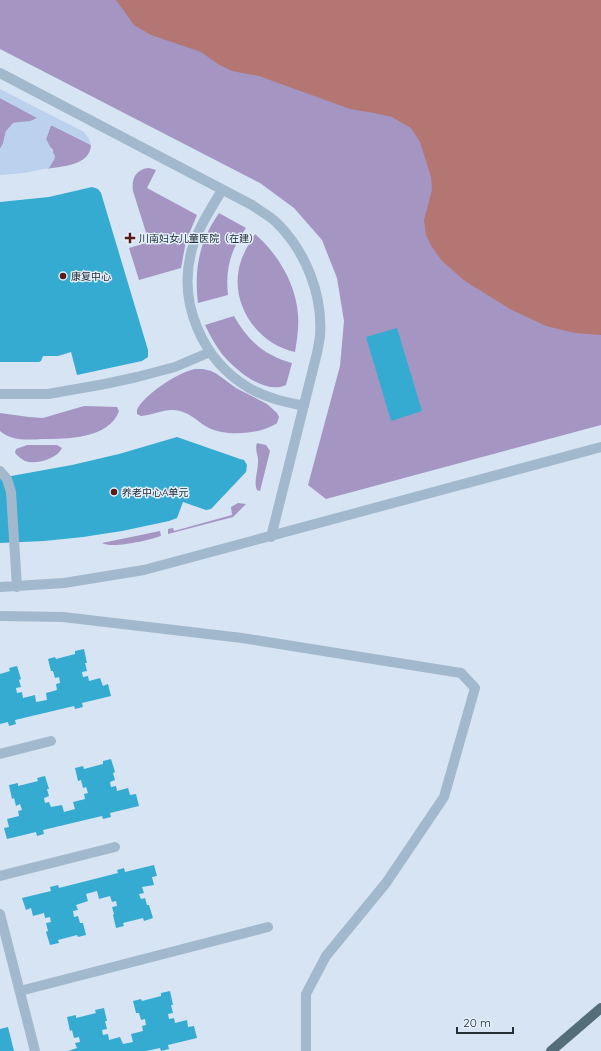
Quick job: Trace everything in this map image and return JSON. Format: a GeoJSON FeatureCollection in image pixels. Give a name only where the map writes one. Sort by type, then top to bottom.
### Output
{"type":"FeatureCollection","features":[{"type":"Feature","properties":{"kind":"main road"},"geometry":{"type":"LineString","coordinates":[[551,1051],[601,1008]]}},
{"type":"Feature","properties":{"kind":"street"},"geometry":{"type":"LineString","coordinates":[[0,73],[252,205],[276,223],[294,243],[309,270],[316,290],[320,316],[320,335],[316,357],[271,536]]}},
{"type":"Feature","properties":{"kind":"street"},"geometry":{"type":"LineString","coordinates":[[222,190],[196,236],[189,268],[188,281],[191,308],[198,332],[210,352],[226,371],[250,388],[266,396],[304,406]]}},
{"type":"Feature","properties":{"kind":"street"},"geometry":{"type":"LineString","coordinates":[[0,394],[48,394],[105,384],[175,367],[210,352]]}},
{"type":"Feature","properties":{"kind":"street"},"geometry":{"type":"LineString","coordinates":[[0,588],[64,583],[144,570],[601,447]]}},
{"type":"Feature","properties":{"kind":"street"},"geometry":{"type":"LineString","coordinates":[[0,471],[10,486],[12,499],[17,587]]}},
{"type":"Feature","properties":{"kind":"street"},"geometry":{"type":"LineString","coordinates":[[0,616],[63,616],[242,638],[462,673],[475,688],[444,797],[386,883],[326,956],[306,994],[306,1051]]}},
{"type":"Feature","properties":{"kind":"street"},"geometry":{"type":"LineString","coordinates":[[0,754],[51,741]]}},
{"type":"Feature","properties":{"kind":"street"},"geometry":{"type":"LineString","coordinates":[[0,876],[115,847]]}},
{"type":"Feature","properties":{"kind":"street"},"geometry":{"type":"LineString","coordinates":[[0,914],[35,1051]]}},
{"type":"Feature","properties":{"kind":"street"},"geometry":{"type":"LineString","coordinates":[[20,991],[268,926]]}},
{"type":"Feature","properties":{"kind":"shaded area"},"geometry":{"type":"Polygon","coordinates":[[[0,0],[601,0],[601,425],[326,499],[308,485],[340,366],[344,321],[337,278],[322,240],[294,208],[260,183],[0,49],[0,0]]]}},
{"type":"Feature","properties":{"kind":"shaded area"},"geometry":{"type":"Polygon","coordinates":[[[116,0],[601,0],[601,335],[575,333],[546,326],[510,309],[465,281],[442,261],[426,235],[424,220],[432,190],[431,177],[420,142],[411,128],[392,117],[350,109],[259,76],[232,71],[218,64],[201,52],[151,35],[134,25],[116,0]]]}},
{"type":"Feature","properties":{"kind":"shaded area"},"geometry":{"type":"Polygon","coordinates":[[[0,89],[84,132],[91,145],[51,125],[46,139],[55,156],[49,168],[24,173],[0,175],[0,149],[3,144],[6,131],[13,123],[31,121],[37,118],[0,98],[0,89]]]}},
{"type":"Feature","properties":{"kind":"shaded area"},"geometry":{"type":"Polygon","coordinates":[[[0,98],[38,118],[6,131],[3,144],[0,149],[0,98]]]}},
{"type":"Feature","properties":{"kind":"shaded area"},"geometry":{"type":"Polygon","coordinates":[[[51,125],[91,145],[86,157],[74,164],[46,169],[49,168],[53,150],[49,146],[46,139],[51,125]]]}},
{"type":"Feature","properties":{"kind":"shaded area"},"geometry":{"type":"Polygon","coordinates":[[[149,168],[156,170],[147,188],[197,215],[186,241],[181,268],[139,280],[129,248],[149,242],[133,191],[133,182],[135,175],[141,170],[149,168]]]}},
{"type":"Feature","properties":{"kind":"shaded area"},"geometry":{"type":"Polygon","coordinates":[[[219,213],[246,228],[236,244],[230,260],[227,277],[228,295],[198,303],[197,279],[200,256],[207,235],[219,213]]]}},
{"type":"Feature","properties":{"kind":"shaded area"},"geometry":{"type":"Polygon","coordinates":[[[255,234],[278,260],[290,281],[294,292],[297,303],[298,320],[298,334],[295,352],[282,348],[259,332],[243,309],[239,296],[239,268],[246,250],[255,234]]]}},
{"type":"Feature","properties":{"kind":"shaded area"},"geometry":{"type":"Polygon","coordinates":[[[234,316],[251,340],[258,346],[273,356],[292,363],[286,385],[269,387],[260,384],[242,373],[222,354],[205,325],[234,316]]]}},
{"type":"Feature","properties":{"kind":"shaded area"},"geometry":{"type":"Polygon","coordinates":[[[195,369],[211,371],[236,388],[267,404],[277,413],[279,417],[277,423],[271,427],[254,432],[225,433],[209,428],[188,414],[180,411],[170,410],[141,416],[137,414],[137,410],[141,404],[154,391],[171,379],[195,369]]]}},
{"type":"Feature","properties":{"kind":"shaded area"},"geometry":{"type":"Polygon","coordinates":[[[84,406],[117,407],[119,411],[114,420],[106,427],[86,436],[63,439],[31,440],[9,437],[0,431],[0,413],[43,418],[84,406]]]}},
{"type":"Feature","properties":{"kind":"shaded area"},"geometry":{"type":"Polygon","coordinates":[[[257,443],[266,445],[270,451],[260,491],[257,490],[256,486],[258,463],[256,449],[257,443]]]}},
{"type":"Feature","properties":{"kind":"shaded area"},"geometry":{"type":"Polygon","coordinates":[[[27,445],[57,445],[62,448],[51,458],[40,462],[30,462],[25,461],[15,453],[16,449],[27,445]]]}},
{"type":"Feature","properties":{"kind":"shaded area"},"geometry":{"type":"Polygon","coordinates":[[[238,503],[246,504],[233,517],[168,534],[168,529],[173,528],[174,531],[232,515],[231,507],[238,503]]]}},
{"type":"Feature","properties":{"kind":"shaded area"},"geometry":{"type":"Polygon","coordinates":[[[160,531],[161,536],[140,542],[114,545],[102,543],[160,531]]]}},
{"type":"Feature","properties":{"kind":"building","name":"康复中心"},"geometry":{"type":"Polygon","coordinates":[[[92,187],[98,189],[101,193],[148,350],[148,357],[142,361],[77,375],[71,352],[58,356],[43,356],[39,362],[0,362],[0,202],[49,197],[92,187]]]}},
{"type":"Feature","properties":{"kind":"building"},"geometry":{"type":"Polygon","coordinates":[[[397,328],[422,411],[391,421],[366,337],[397,328]]]}},
{"type":"Feature","properties":{"kind":"building","name":"养老中心A单元"},"geometry":{"type":"Polygon","coordinates":[[[177,437],[244,460],[247,465],[246,472],[211,509],[206,510],[183,502],[177,518],[169,521],[122,531],[83,537],[0,543],[0,478],[72,465],[119,454],[177,437]]]}},
{"type":"Feature","properties":{"kind":"building"},"geometry":{"type":"Polygon","coordinates":[[[84,649],[87,671],[82,672],[83,677],[88,676],[89,681],[100,678],[103,686],[108,684],[111,696],[82,703],[83,707],[75,709],[74,706],[15,720],[16,724],[9,726],[8,722],[0,724],[0,674],[10,671],[9,668],[17,666],[21,679],[19,680],[21,687],[16,688],[17,693],[22,692],[23,698],[35,695],[36,702],[47,700],[46,693],[57,690],[56,684],[60,683],[59,677],[55,678],[53,671],[51,671],[48,659],[55,657],[56,659],[75,654],[75,651],[84,649]]]}},
{"type":"Feature","properties":{"kind":"building"},"geometry":{"type":"Polygon","coordinates":[[[111,759],[115,772],[113,773],[115,780],[110,782],[111,787],[116,786],[117,791],[128,788],[130,795],[136,794],[139,806],[110,813],[111,817],[103,819],[102,816],[43,830],[44,834],[37,836],[36,832],[7,839],[4,828],[9,827],[7,819],[19,816],[18,811],[22,810],[20,804],[16,806],[14,798],[12,799],[9,785],[18,783],[18,786],[38,781],[37,778],[45,776],[49,789],[47,789],[49,796],[44,798],[45,803],[49,802],[51,807],[62,805],[64,812],[75,809],[73,802],[85,799],[84,794],[88,793],[86,787],[83,788],[81,780],[78,781],[75,768],[83,766],[84,769],[103,764],[103,761],[111,759]]]}},
{"type":"Feature","properties":{"kind":"building"},"geometry":{"type":"Polygon","coordinates":[[[154,865],[157,876],[152,877],[154,885],[142,887],[144,893],[139,894],[141,899],[145,898],[153,918],[144,921],[143,918],[123,923],[124,926],[116,928],[112,907],[117,906],[116,901],[112,902],[110,896],[99,899],[97,891],[86,894],[88,901],[76,905],[78,910],[73,911],[74,917],[78,916],[80,923],[83,923],[86,935],[78,937],[77,935],[58,940],[59,943],[50,945],[46,932],[48,931],[46,923],[51,922],[50,917],[45,918],[44,913],[33,916],[31,908],[26,910],[22,898],[51,891],[50,887],[58,885],[59,888],[118,873],[117,870],[124,868],[125,872],[154,865]]]}},
{"type":"Feature","properties":{"kind":"building"},"geometry":{"type":"Polygon","coordinates":[[[170,991],[173,1013],[168,1014],[169,1019],[174,1018],[175,1023],[187,1020],[188,1027],[194,1026],[197,1038],[168,1045],[169,1049],[161,1051],[160,1048],[146,1051],[68,1051],[77,1048],[75,1043],[80,1042],[79,1037],[74,1038],[72,1030],[70,1031],[67,1017],[76,1015],[76,1018],[96,1013],[95,1010],[104,1008],[107,1029],[102,1030],[103,1035],[108,1034],[109,1040],[120,1037],[123,1044],[133,1042],[131,1034],[143,1031],[142,1026],[146,1025],[145,1019],[141,1020],[139,1013],[136,1013],[133,1001],[141,999],[142,1001],[161,996],[161,993],[170,991]]]}},
{"type":"Feature","properties":{"kind":"building"},"geometry":{"type":"Polygon","coordinates":[[[8,1027],[14,1051],[0,1051],[0,1029],[8,1027]]]}},
{"type":"Feature","properties":{"kind":"place","name":"川南妇女儿童医院（在建）"},"geometry":{"type":"Point","coordinates":[130,238]}},
{"type":"Feature","properties":{"kind":"place","name":"康复中心"},"geometry":{"type":"Point","coordinates":[63,276]}},
{"type":"Feature","properties":{"kind":"place","name":"养老中心A单元"},"geometry":{"type":"Point","coordinates":[114,492]}}]}
